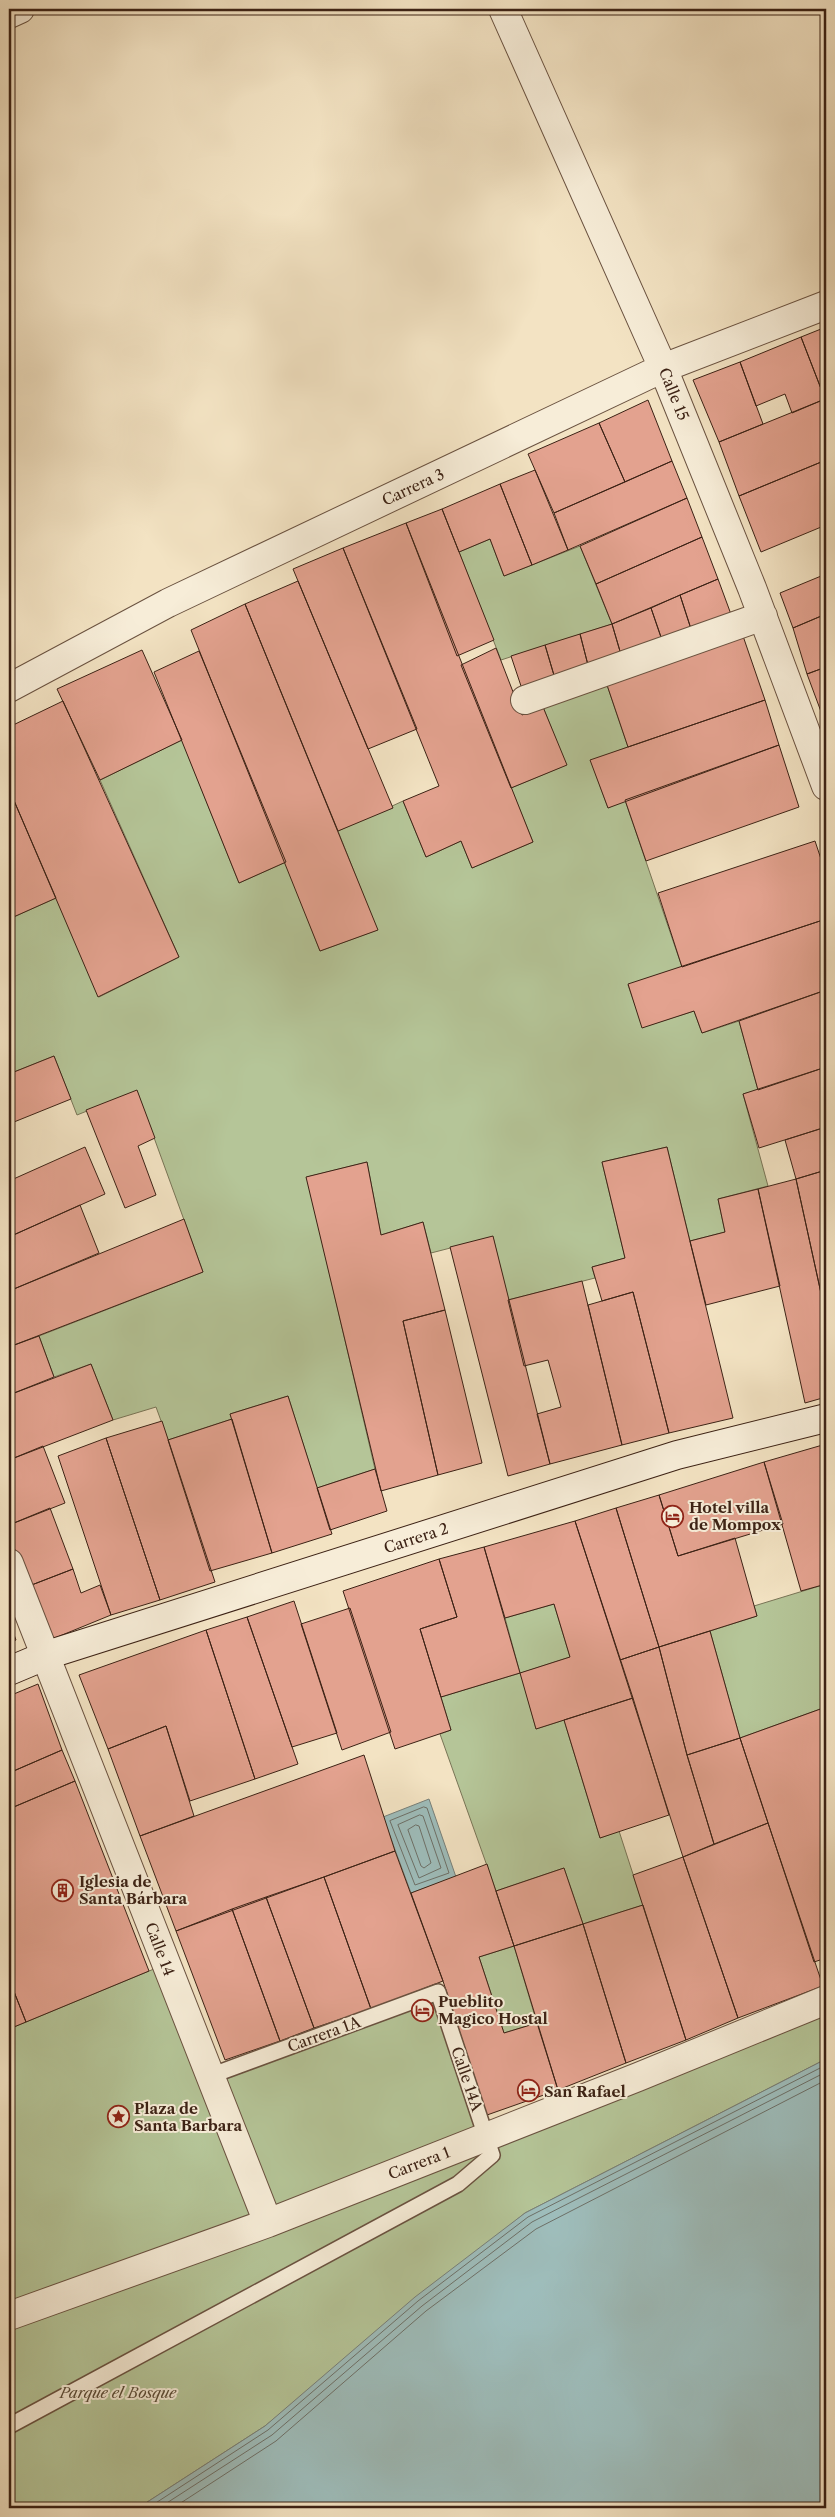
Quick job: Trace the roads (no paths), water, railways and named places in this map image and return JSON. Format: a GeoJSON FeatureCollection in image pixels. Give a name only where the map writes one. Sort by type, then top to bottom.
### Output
{"type":"FeatureCollection","features":[{"type":"Feature","properties":{"kind":"street"},"geometry":{"type":"LineString","coordinates":[[9,14],[20,9]]}},
{"type":"Feature","properties":{"kind":"street","name":"Calle 15"},"geometry":{"type":"LineString","coordinates":[[503,9],[663,368],[763,616],[826,786]]}},
{"type":"Feature","properties":{"kind":"street","name":"Carrera 3"},"geometry":{"type":"LineString","coordinates":[[9,688],[168,603],[663,368],[826,305]]}},
{"type":"Feature","properties":{"kind":"street"},"geometry":{"type":"LineString","coordinates":[[525,700],[763,616]]}},
{"type":"Feature","properties":{"kind":"street","name":"Carrera 2"},"geometry":{"type":"LineString","coordinates":[[9,1671],[47,1655],[668,1458],[826,1418]]}},
{"type":"Feature","properties":{"kind":"street","name":"Calle 14"},"geometry":{"type":"LineString","coordinates":[[9,1563],[47,1655],[268,2223]]}},
{"type":"Feature","properties":{"kind":"street","name":"Carrera 1"},"geometry":{"type":"LineString","coordinates":[[9,2316],[268,2223],[826,2000]]}},
{"type":"Feature","properties":{"kind":"lane","name":"Carrera 1A"},"geometry":{"type":"LineString","coordinates":[[210,2076],[438,1992]]}},
{"type":"Feature","properties":{"kind":"lane","name":"Calle 14A"},"geometry":{"type":"LineString","coordinates":[[9,2426],[458,2184],[492,2155],[438,1992]]}},
{"type":"Feature","properties":{"kind":"water"},"geometry":{"type":"Polygon","coordinates":[[[429,1799],[456,1877],[411,1893],[383,1817],[429,1799]]]}},
{"type":"Feature","properties":{"kind":"water"},"geometry":{"type":"Polygon","coordinates":[[[826,2059],[826,2508],[138,2508],[265,2426],[415,2297],[525,2213],[826,2059]]]}},
{"type":"Feature","properties":{"kind":"place","name":"Hotel villa de Mompox"},"geometry":{"type":"Point","coordinates":[673,1516]}},
{"type":"Feature","properties":{"kind":"place","name":"Iglesia de Santa Bárbara"},"geometry":{"type":"Point","coordinates":[63,1890]}},
{"type":"Feature","properties":{"kind":"place","name":"Pueblito Magico Hostal"},"geometry":{"type":"Point","coordinates":[422,2010]}},
{"type":"Feature","properties":{"kind":"place","name":"San Rafael"},"geometry":{"type":"Point","coordinates":[528,2091]}},
{"type":"Feature","properties":{"kind":"place","name":"Plaza de Santa Barbara"},"geometry":{"type":"Point","coordinates":[118,2117]}},
{"type":"Feature","properties":{"kind":"park label","name":"Parque el Bosque"},"geometry":{"type":"Point","coordinates":[118,2392]}}]}
